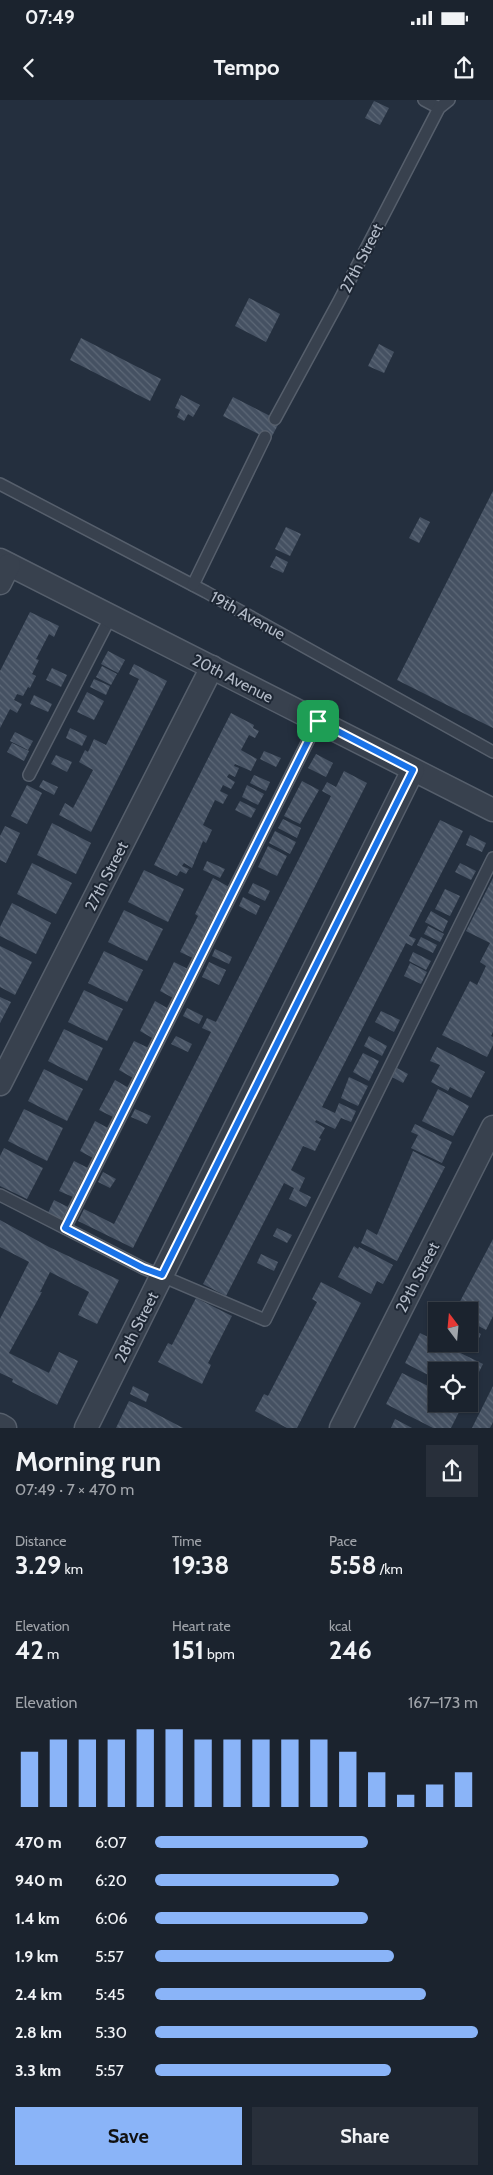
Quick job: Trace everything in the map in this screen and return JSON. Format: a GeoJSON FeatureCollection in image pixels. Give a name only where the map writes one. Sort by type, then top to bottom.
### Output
{"type":"FeatureCollection","features":[{"type":"Feature","properties":{"kind":"street","name":"20th Avenue"},"geometry":{"type":"LineString","coordinates":[[3,570],[111,616],[493,810]]}},
{"type":"Feature","properties":{"kind":"street","name":"27th Street"},"geometry":{"type":"LineString","coordinates":[[0,1084],[212,667]]}},
{"type":"Feature","properties":{"kind":"street","name":"28th Street"},"geometry":{"type":"LineString","coordinates":[[86,1428],[413,770]]}},
{"type":"Feature","properties":{"kind":"street","name":"29th Street"},"geometry":{"type":"LineString","coordinates":[[341,1428],[493,1127]]}},
{"type":"Feature","properties":{"kind":"street"},"geometry":{"type":"LineString","coordinates":[[0,1425],[6,1428]]}},
{"type":"Feature","properties":{"kind":"lane"},"geometry":{"type":"LineString","coordinates":[[424,100],[439,108]]}},
{"type":"Feature","properties":{"kind":"lane","name":"27th Street"},"geometry":{"type":"LineString","coordinates":[[275,419],[339,301],[439,108],[449,100]]}},
{"type":"Feature","properties":{"kind":"lane"},"geometry":{"type":"LineString","coordinates":[[193,585],[265,437]]}},
{"type":"Feature","properties":{"kind":"lane","name":"19th Avenue"},"geometry":{"type":"LineString","coordinates":[[0,484],[193,585],[493,752]]}},
{"type":"Feature","properties":{"kind":"lane"},"geometry":{"type":"LineString","coordinates":[[29,774],[111,616]]}},
{"type":"Feature","properties":{"kind":"lane"},"geometry":{"type":"LineString","coordinates":[[65,1228],[318,721]]}},
{"type":"Feature","properties":{"kind":"lane"},"geometry":{"type":"LineString","coordinates":[[0,1195],[143,1268],[265,1320],[493,858]]}},
{"type":"Feature","properties":{"kind":"building"},"geometry":{"type":"Polygon","coordinates":[[[374,101],[389,108],[380,125],[365,118],[374,101]]]}},
{"type":"Feature","properties":{"kind":"building"},"geometry":{"type":"Polygon","coordinates":[[[249,298],[280,314],[266,342],[235,326],[249,298]]]}},
{"type":"Feature","properties":{"kind":"building"},"geometry":{"type":"Polygon","coordinates":[[[81,338],[161,379],[150,401],[70,360],[81,338]]]}},
{"type":"Feature","properties":{"kind":"building"},"geometry":{"type":"Polygon","coordinates":[[[379,344],[394,352],[384,373],[368,366],[379,344]]]}},
{"type":"Feature","properties":{"kind":"building"},"geometry":{"type":"Polygon","coordinates":[[[181,395],[200,405],[193,417],[188,414],[184,421],[177,417],[180,410],[175,408],[181,395]]]}},
{"type":"Feature","properties":{"kind":"building"},"geometry":{"type":"Polygon","coordinates":[[[233,397],[280,421],[270,440],[223,416],[233,397]]]}},
{"type":"Feature","properties":{"kind":"building"},"geometry":{"type":"Polygon","coordinates":[[[493,491],[493,728],[397,680],[493,491]]]}},
{"type":"Feature","properties":{"kind":"building"},"geometry":{"type":"Polygon","coordinates":[[[420,517],[430,522],[419,543],[409,538],[420,517]]]}},
{"type":"Feature","properties":{"kind":"building"},"geometry":{"type":"Polygon","coordinates":[[[286,527],[301,534],[290,556],[275,549],[286,527]]]}},
{"type":"Feature","properties":{"kind":"building"},"geometry":{"type":"Polygon","coordinates":[[[276,556],[288,562],[283,573],[270,567],[276,556]]]}},
{"type":"Feature","properties":{"kind":"building"},"geometry":{"type":"Polygon","coordinates":[[[30,612],[59,626],[54,637],[49,634],[36,659],[39,660],[32,674],[36,676],[30,688],[28,687],[23,696],[17,694],[14,700],[22,704],[17,713],[10,709],[0,728],[0,671],[30,612]]]}},
{"type":"Feature","properties":{"kind":"building"},"geometry":{"type":"Polygon","coordinates":[[[108,651],[125,660],[118,673],[101,664],[108,651]]]}},
{"type":"Feature","properties":{"kind":"building"},"geometry":{"type":"Polygon","coordinates":[[[134,664],[167,681],[91,832],[59,815],[65,803],[73,808],[93,770],[79,762],[85,750],[88,752],[94,739],[106,745],[139,679],[129,674],[134,664]]]}},
{"type":"Feature","properties":{"kind":"building"},"geometry":{"type":"Polygon","coordinates":[[[102,666],[117,674],[111,685],[96,677],[102,666]]]}},
{"type":"Feature","properties":{"kind":"building"},"geometry":{"type":"Polygon","coordinates":[[[52,668],[67,675],[61,687],[46,680],[52,668]]]}},
{"type":"Feature","properties":{"kind":"building"},"geometry":{"type":"Polygon","coordinates":[[[94,679],[110,686],[106,695],[90,687],[94,679]]]}},
{"type":"Feature","properties":{"kind":"building"},"geometry":{"type":"Polygon","coordinates":[[[87,692],[104,701],[94,720],[77,712],[87,692]]]}},
{"type":"Feature","properties":{"kind":"building"},"geometry":{"type":"Polygon","coordinates":[[[34,695],[52,704],[48,712],[30,704],[34,695]]]}},
{"type":"Feature","properties":{"kind":"building"},"geometry":{"type":"Polygon","coordinates":[[[231,713],[254,725],[253,728],[259,731],[255,738],[249,735],[241,750],[257,759],[251,771],[235,764],[234,766],[239,768],[235,777],[229,774],[227,777],[235,782],[231,789],[223,785],[220,791],[228,795],[223,804],[215,800],[203,825],[212,830],[206,843],[203,841],[192,868],[184,863],[182,866],[189,869],[186,874],[180,871],[177,876],[154,865],[231,713]]]}},
{"type":"Feature","properties":{"kind":"building"},"geometry":{"type":"Polygon","coordinates":[[[70,728],[87,736],[82,746],[66,738],[70,728]]]}},
{"type":"Feature","properties":{"kind":"building"},"geometry":{"type":"Polygon","coordinates":[[[15,732],[33,741],[28,750],[10,741],[15,732]]]}},
{"type":"Feature","properties":{"kind":"building"},"geometry":{"type":"Polygon","coordinates":[[[12,743],[29,751],[24,761],[7,752],[12,743]]]}},
{"type":"Feature","properties":{"kind":"building"},"geometry":{"type":"Polygon","coordinates":[[[264,751],[281,758],[276,767],[260,759],[264,751]]]}},
{"type":"Feature","properties":{"kind":"building"},"geometry":{"type":"Polygon","coordinates":[[[316,754],[333,763],[326,777],[308,768],[316,754]]]}},
{"type":"Feature","properties":{"kind":"building"},"geometry":{"type":"Polygon","coordinates":[[[56,755],[72,762],[67,772],[51,764],[56,755]]]}},
{"type":"Feature","properties":{"kind":"building"},"geometry":{"type":"Polygon","coordinates":[[[344,771],[367,783],[133,1248],[78,1221],[84,1209],[114,1224],[211,1032],[202,1028],[207,1018],[216,1022],[331,796],[322,791],[327,782],[336,787],[344,771]]]}},
{"type":"Feature","properties":{"kind":"building"},"geometry":{"type":"Polygon","coordinates":[[[254,775],[270,782],[266,791],[250,783],[254,775]]]}},
{"type":"Feature","properties":{"kind":"building"},"geometry":{"type":"Polygon","coordinates":[[[43,780],[58,787],[54,795],[39,787],[43,780]]]}},
{"type":"Feature","properties":{"kind":"building"},"geometry":{"type":"Polygon","coordinates":[[[302,781],[319,790],[300,824],[284,816],[302,781]]]}},
{"type":"Feature","properties":{"kind":"building"},"geometry":{"type":"Polygon","coordinates":[[[27,785],[42,793],[27,824],[11,816],[27,785]]]}},
{"type":"Feature","properties":{"kind":"building"},"geometry":{"type":"Polygon","coordinates":[[[247,785],[264,794],[258,805],[242,797],[247,785]]]}},
{"type":"Feature","properties":{"kind":"building"},"geometry":{"type":"Polygon","coordinates":[[[240,801],[256,809],[251,818],[235,810],[240,801]]]}},
{"type":"Feature","properties":{"kind":"building"},"geometry":{"type":"Polygon","coordinates":[[[283,819],[301,828],[297,838],[278,828],[283,819]]]}},
{"type":"Feature","properties":{"kind":"building"},"geometry":{"type":"Polygon","coordinates":[[[440,820],[463,831],[409,936],[416,939],[412,946],[406,943],[322,1107],[335,1113],[339,1103],[356,1111],[351,1122],[341,1118],[335,1129],[316,1120],[315,1122],[325,1128],[319,1138],[321,1139],[315,1151],[303,1146],[291,1170],[305,1178],[299,1191],[311,1197],[306,1207],[289,1199],[294,1188],[284,1183],[226,1296],[203,1284],[440,820]]]}},
{"type":"Feature","properties":{"kind":"building"},"geometry":{"type":"Polygon","coordinates":[[[52,823],[91,843],[76,874],[37,855],[52,823]]]}},
{"type":"Feature","properties":{"kind":"building"},"geometry":{"type":"Polygon","coordinates":[[[5,826],[20,833],[6,863],[0,860],[0,836],[5,826]]]}},
{"type":"Feature","properties":{"kind":"building"},"geometry":{"type":"Polygon","coordinates":[[[275,831],[296,842],[290,854],[269,843],[275,831]]]}},
{"type":"Feature","properties":{"kind":"building"},"geometry":{"type":"Polygon","coordinates":[[[470,835],[486,843],[482,852],[466,845],[470,835]]]}},
{"type":"Feature","properties":{"kind":"building"},"geometry":{"type":"Polygon","coordinates":[[[268,846],[287,856],[277,876],[258,867],[268,846]]]}},
{"type":"Feature","properties":{"kind":"building"},"geometry":{"type":"Polygon","coordinates":[[[207,861],[225,869],[220,878],[203,870],[207,861]]]}},
{"type":"Feature","properties":{"kind":"building"},"geometry":{"type":"Polygon","coordinates":[[[32,863],[72,883],[56,914],[17,894],[32,863]]]}},
{"type":"Feature","properties":{"kind":"building"},"geometry":{"type":"Polygon","coordinates":[[[460,863],[476,871],[471,880],[455,872],[460,863]]]}},
{"type":"Feature","properties":{"kind":"building"},"geometry":{"type":"Polygon","coordinates":[[[144,870],[184,889],[168,922],[128,902],[144,870]]]}},
{"type":"Feature","properties":{"kind":"building"},"geometry":{"type":"Polygon","coordinates":[[[213,878],[231,888],[195,959],[180,952],[198,916],[195,914],[213,878]]]}},
{"type":"Feature","properties":{"kind":"building"},"geometry":{"type":"Polygon","coordinates":[[[493,878],[493,1032],[491,1036],[493,1037],[493,1045],[487,1057],[442,1035],[470,981],[477,985],[486,966],[480,962],[490,943],[466,931],[493,878]]]}},
{"type":"Feature","properties":{"kind":"building"},"geometry":{"type":"Polygon","coordinates":[[[253,883],[270,891],[265,901],[248,893],[253,883]]]}},
{"type":"Feature","properties":{"kind":"building"},"geometry":{"type":"Polygon","coordinates":[[[445,889],[460,896],[450,916],[435,909],[445,889]]]}},
{"type":"Feature","properties":{"kind":"building"},"geometry":{"type":"Polygon","coordinates":[[[243,897],[260,906],[256,915],[239,906],[243,897]]]}},
{"type":"Feature","properties":{"kind":"building"},"geometry":{"type":"Polygon","coordinates":[[[12,903],[51,923],[36,954],[0,936],[0,927],[12,903]]]}},
{"type":"Feature","properties":{"kind":"building"},"geometry":{"type":"Polygon","coordinates":[[[124,910],[163,929],[147,961],[108,942],[124,910]]]}},
{"type":"Feature","properties":{"kind":"building"},"geometry":{"type":"Polygon","coordinates":[[[431,911],[448,921],[443,932],[425,922],[431,911]]]}},
{"type":"Feature","properties":{"kind":"building"},"geometry":{"type":"Polygon","coordinates":[[[428,926],[444,934],[440,942],[424,934],[428,926]]]}},
{"type":"Feature","properties":{"kind":"building"},"geometry":{"type":"Polygon","coordinates":[[[421,937],[437,945],[433,953],[417,945],[421,937]]]}},
{"type":"Feature","properties":{"kind":"building"},"geometry":{"type":"Polygon","coordinates":[[[0,946],[32,962],[15,995],[0,987],[0,946]]]}},
{"type":"Feature","properties":{"kind":"building"},"geometry":{"type":"Polygon","coordinates":[[[215,949],[232,957],[229,964],[212,956],[215,949]]]}},
{"type":"Feature","properties":{"kind":"building"},"geometry":{"type":"Polygon","coordinates":[[[104,951],[143,970],[127,1002],[88,983],[104,951]]]}},
{"type":"Feature","properties":{"kind":"building"},"geometry":{"type":"Polygon","coordinates":[[[413,952],[431,961],[426,970],[409,961],[413,952]]]}},
{"type":"Feature","properties":{"kind":"building"},"geometry":{"type":"Polygon","coordinates":[[[174,962],[190,970],[175,999],[160,991],[174,962]]]}},
{"type":"Feature","properties":{"kind":"building"},"geometry":{"type":"Polygon","coordinates":[[[209,962],[226,970],[219,985],[202,977],[209,962]]]}},
{"type":"Feature","properties":{"kind":"building"},"geometry":{"type":"Polygon","coordinates":[[[410,963],[427,972],[421,984],[404,976],[410,963]]]}},
{"type":"Feature","properties":{"kind":"building"},"geometry":{"type":"Polygon","coordinates":[[[84,990],[123,1009],[107,1041],[68,1022],[84,990]]]}},
{"type":"Feature","properties":{"kind":"building"},"geometry":{"type":"Polygon","coordinates":[[[0,997],[11,1002],[0,1023],[0,997]]]}},
{"type":"Feature","properties":{"kind":"building"},"geometry":{"type":"Polygon","coordinates":[[[155,1001],[169,1009],[154,1039],[140,1031],[155,1001]]]}},
{"type":"Feature","properties":{"kind":"building"},"geometry":{"type":"Polygon","coordinates":[[[187,1008],[203,1016],[199,1024],[183,1016],[187,1008]]]}},
{"type":"Feature","properties":{"kind":"building"},"geometry":{"type":"Polygon","coordinates":[[[381,1011],[400,1020],[394,1032],[375,1022],[381,1011]]]}},
{"type":"Feature","properties":{"kind":"building"},"geometry":{"type":"Polygon","coordinates":[[[64,1029],[103,1048],[87,1081],[48,1061],[64,1029]]]}},
{"type":"Feature","properties":{"kind":"building"},"geometry":{"type":"Polygon","coordinates":[[[176,1036],[192,1044],[188,1052],[171,1044],[176,1036]]]}},
{"type":"Feature","properties":{"kind":"building"},"geometry":{"type":"Polygon","coordinates":[[[369,1036],[387,1046],[382,1056],[364,1046],[369,1036]]]}},
{"type":"Feature","properties":{"kind":"building"},"geometry":{"type":"Polygon","coordinates":[[[134,1041],[149,1048],[133,1078],[119,1070],[134,1041]]]}},
{"type":"Feature","properties":{"kind":"building"},"geometry":{"type":"Polygon","coordinates":[[[437,1047],[485,1072],[471,1098],[450,1087],[448,1091],[431,1082],[440,1065],[430,1061],[437,1047]]]}},
{"type":"Feature","properties":{"kind":"building"},"geometry":{"type":"Polygon","coordinates":[[[363,1053],[379,1061],[369,1081],[353,1072],[363,1053]]]}},
{"type":"Feature","properties":{"kind":"building"},"geometry":{"type":"Polygon","coordinates":[[[397,1068],[408,1074],[403,1083],[392,1077],[397,1068]]]}},
{"type":"Feature","properties":{"kind":"building"},"geometry":{"type":"Polygon","coordinates":[[[44,1069],[83,1089],[67,1121],[28,1101],[44,1069]]]}},
{"type":"Feature","properties":{"kind":"building"},"geometry":{"type":"Polygon","coordinates":[[[349,1077],[368,1086],[358,1106],[341,1098],[349,1077]]]}},
{"type":"Feature","properties":{"kind":"building"},"geometry":{"type":"Polygon","coordinates":[[[115,1080],[129,1088],[113,1117],[99,1110],[115,1080]]]}},
{"type":"Feature","properties":{"kind":"building"},"geometry":{"type":"Polygon","coordinates":[[[438,1089],[469,1106],[453,1136],[422,1121],[438,1089]]]}},
{"type":"Feature","properties":{"kind":"building"},"geometry":{"type":"Polygon","coordinates":[[[24,1109],[63,1128],[47,1161],[8,1141],[24,1109]]]}},
{"type":"Feature","properties":{"kind":"building"},"geometry":{"type":"Polygon","coordinates":[[[135,1109],[151,1116],[147,1124],[131,1117],[135,1109]]]}},
{"type":"Feature","properties":{"kind":"building"},"geometry":{"type":"Polygon","coordinates":[[[95,1121],[108,1128],[93,1158],[80,1151],[95,1121]]]}},
{"type":"Feature","properties":{"kind":"building"},"geometry":{"type":"Polygon","coordinates":[[[415,1124],[452,1142],[442,1163],[411,1148],[418,1135],[411,1132],[415,1124]]]}},
{"type":"Feature","properties":{"kind":"building"},"geometry":{"type":"Polygon","coordinates":[[[4,1148],[43,1168],[27,1199],[0,1186],[0,1156],[4,1148]]]}},
{"type":"Feature","properties":{"kind":"building"},"geometry":{"type":"Polygon","coordinates":[[[413,1151],[445,1167],[397,1261],[361,1243],[367,1229],[377,1235],[413,1151]]]}},
{"type":"Feature","properties":{"kind":"building"},"geometry":{"type":"Polygon","coordinates":[[[74,1161],[88,1168],[73,1197],[59,1191],[74,1161]]]}},
{"type":"Feature","properties":{"kind":"building"},"geometry":{"type":"Polygon","coordinates":[[[103,1172],[116,1179],[110,1188],[98,1182],[103,1172]]]}},
{"type":"Feature","properties":{"kind":"building"},"geometry":{"type":"Polygon","coordinates":[[[54,1200],[68,1207],[62,1220],[48,1213],[54,1200]]]}},
{"type":"Feature","properties":{"kind":"building"},"geometry":{"type":"Polygon","coordinates":[[[0,1220],[49,1247],[119,1280],[97,1324],[78,1315],[89,1292],[50,1272],[40,1292],[42,1292],[9,1353],[49,1373],[59,1352],[78,1361],[57,1405],[12,1382],[13,1379],[0,1373],[0,1319],[29,1262],[0,1247],[0,1220]]]}},
{"type":"Feature","properties":{"kind":"building"},"geometry":{"type":"Polygon","coordinates":[[[277,1228],[292,1235],[287,1243],[273,1236],[277,1228]]]}},
{"type":"Feature","properties":{"kind":"building"},"geometry":{"type":"Polygon","coordinates":[[[493,1239],[493,1316],[486,1330],[478,1326],[478,1302],[460,1302],[493,1239]]]}},
{"type":"Feature","properties":{"kind":"building"},"geometry":{"type":"Polygon","coordinates":[[[354,1246],[393,1265],[383,1284],[377,1281],[371,1294],[338,1277],[354,1246]]]}},
{"type":"Feature","properties":{"kind":"building"},"geometry":{"type":"Polygon","coordinates":[[[261,1254],[278,1262],[274,1271],[257,1263],[261,1254]]]}},
{"type":"Feature","properties":{"kind":"building"},"geometry":{"type":"Polygon","coordinates":[[[321,1282],[361,1303],[297,1428],[287,1428],[255,1411],[264,1394],[268,1396],[317,1302],[312,1299],[321,1282]]]}},
{"type":"Feature","properties":{"kind":"building"},"geometry":{"type":"Polygon","coordinates":[[[196,1298],[232,1316],[208,1363],[211,1365],[202,1384],[158,1362],[168,1343],[172,1345],[196,1298]]]}},
{"type":"Feature","properties":{"kind":"building"},"geometry":{"type":"Polygon","coordinates":[[[420,1333],[428,1337],[428,1352],[458,1352],[483,1364],[478,1374],[478,1362],[428,1362],[428,1375],[405,1363],[420,1333]]]}},
{"type":"Feature","properties":{"kind":"building"},"geometry":{"type":"Polygon","coordinates":[[[402,1373],[428,1386],[428,1412],[459,1412],[451,1428],[433,1428],[386,1404],[402,1373]]]}},
{"type":"Feature","properties":{"kind":"building"},"geometry":{"type":"Polygon","coordinates":[[[133,1386],[149,1394],[146,1402],[130,1394],[133,1386]]]}},
{"type":"Feature","properties":{"kind":"building"},"geometry":{"type":"Polygon","coordinates":[[[493,1386],[493,1422],[490,1428],[472,1428],[493,1386]]]}},
{"type":"Feature","properties":{"kind":"building"},"geometry":{"type":"Polygon","coordinates":[[[129,1401],[145,1408],[183,1428],[116,1428],[129,1401]]]}},
{"type":"Feature","properties":{"kind":"building"},"geometry":{"type":"Polygon","coordinates":[[[395,1419],[412,1428],[391,1428],[395,1419]]]}},
{"type":"Feature","properties":{"kind":"route"},"geometry":{"type":"LineString","coordinates":[[318,721],[413,770],[162,1275],[143,1268],[65,1228],[318,721]]}}]}
